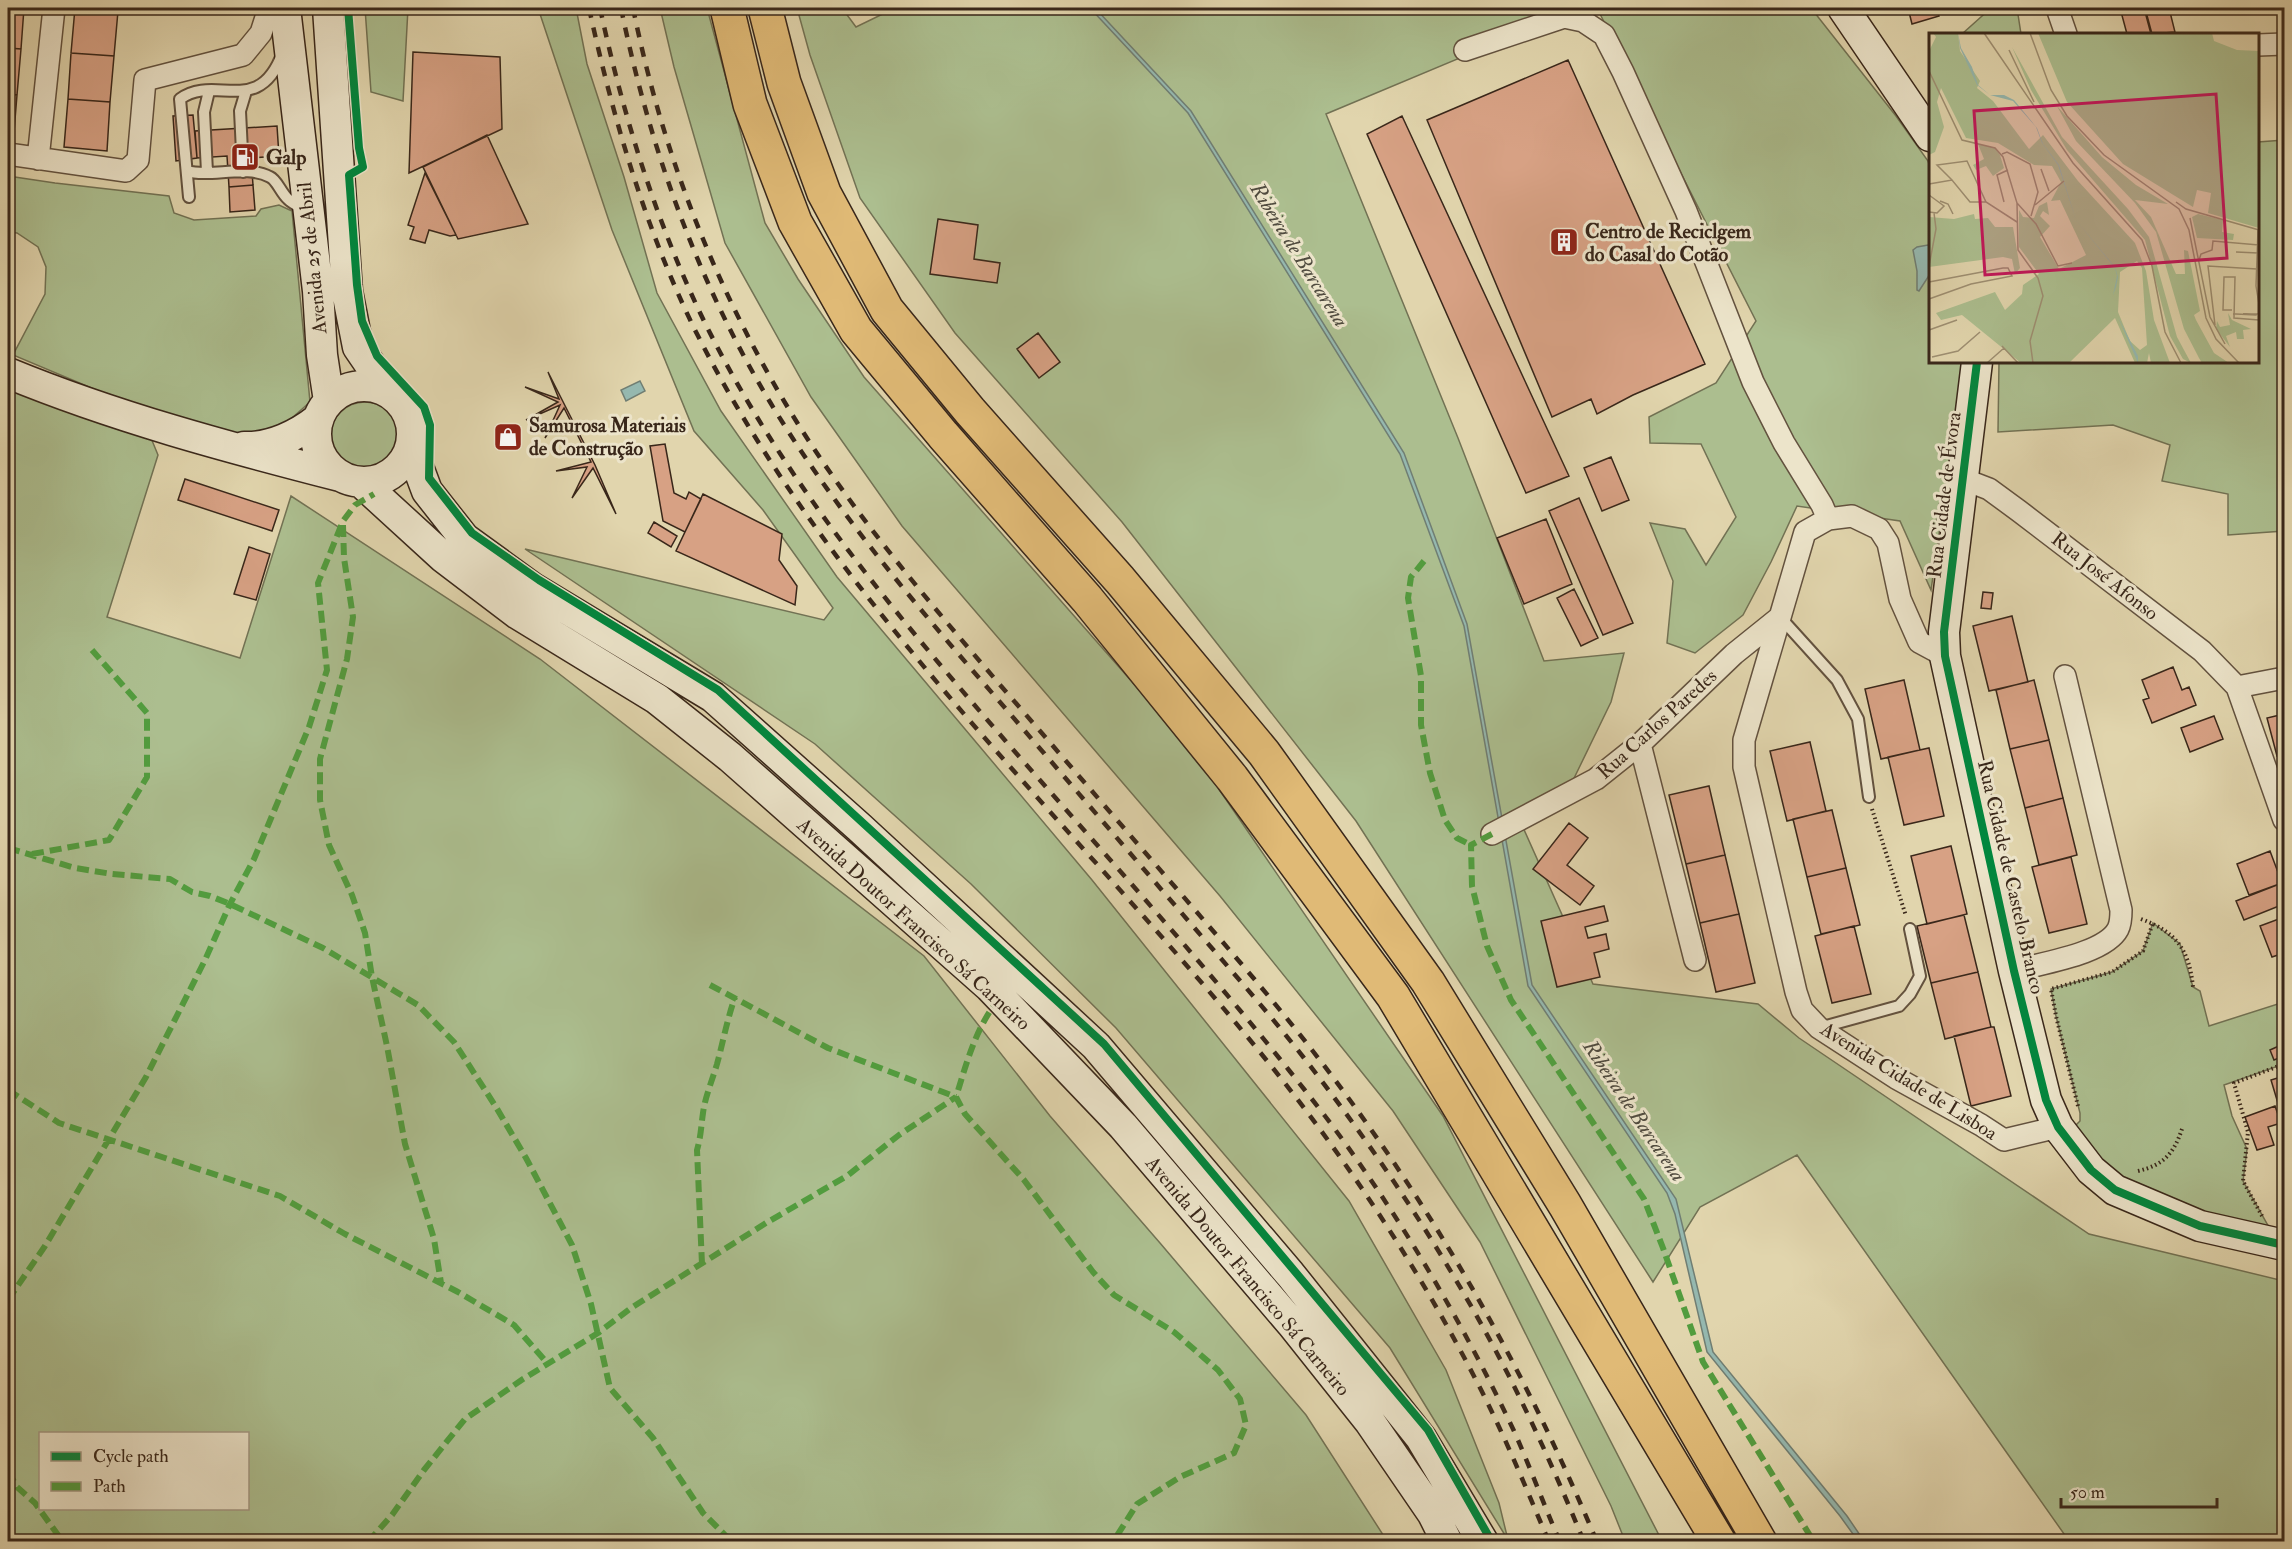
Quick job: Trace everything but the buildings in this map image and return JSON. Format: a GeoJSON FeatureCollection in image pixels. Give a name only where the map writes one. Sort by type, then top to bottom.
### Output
{"type":"FeatureCollection","features":[{"type":"Feature","properties":{"kind":"highway"},"geometry":{"type":"LineString","coordinates":[[727,8],[750,104],[795,222],[856,330],[943,435],[1087,599],[1225,769],[1393,996],[1719,1542]]}},
{"type":"Feature","properties":{"kind":"highway"},"geometry":{"type":"LineString","coordinates":[[765,8],[784,83],[824,194],[887,310],[970,411],[1120,580],[1264,753],[1428,982],[1565,1205],[1760,1542]]}},
{"type":"Feature","properties":{"kind":"highway"},"geometry":{"type":"LineString","coordinates":[[1688,1489],[1704,1542]]}},
{"type":"Feature","properties":{"kind":"main road","name":"Avenida 25 de Abril"},"geometry":{"type":"LineString","coordinates":[[285,8],[318,291],[323,410]]}},
{"type":"Feature","properties":{"kind":"main road","name":"Avenida 25 de Abril"},"geometry":{"type":"LineString","coordinates":[[328,8],[347,291],[358,347],[388,391]]}},
{"type":"Feature","properties":{"kind":"main road"},"geometry":{"type":"LineString","coordinates":[[1843,8],[1929,135]]}},
{"type":"Feature","properties":{"kind":"main road","name":"Rua Cidade de Évora"},"geometry":{"type":"LineString","coordinates":[[1944,644],[1977,363]]}},
{"type":"Feature","properties":{"kind":"main road"},"geometry":{"type":"LineString","coordinates":[[8,373],[70,399],[225,446],[351,479],[377,480],[392,473],[403,462],[411,448],[413,431],[409,416],[401,402],[388,391],[372,386],[356,386],[341,391],[303,431],[281,441],[253,448],[225,446]]}},
{"type":"Feature","properties":{"kind":"main road"},"geometry":{"type":"LineString","coordinates":[[323,410],[316,435],[319,451],[328,465],[351,479]]}},
{"type":"Feature","properties":{"kind":"main road","name":"Avenida Doutor Francisco Sá Carneiro"},"geometry":{"type":"LineString","coordinates":[[411,448],[427,491],[464,538],[534,589],[713,697],[859,827],[1096,1046],[1290,1275],[1421,1438],[1483,1542]]}},
{"type":"Feature","properties":{"kind":"main road","name":"Avenida Doutor Francisco Sá Carneiro"},"geometry":{"type":"LineString","coordinates":[[351,479],[443,557],[518,614],[657,699],[730,757],[990,987],[1123,1126],[1292,1324],[1370,1422],[1433,1514],[1447,1542]]}},
{"type":"Feature","properties":{"kind":"main road","name":"Rua Cidade de Castelo Branco"},"geometry":{"type":"LineString","coordinates":[[1944,644],[2014,971],[2046,1100],[2058,1127]]}},
{"type":"Feature","properties":{"kind":"main road"},"geometry":{"type":"LineString","coordinates":[[2058,1127],[2091,1170],[2115,1190],[2200,1226],[2284,1245]]}},
{"type":"Feature","properties":{"kind":"street"},"geometry":{"type":"LineString","coordinates":[[38,159],[54,8]]}},
{"type":"Feature","properties":{"kind":"street"},"geometry":{"type":"LineString","coordinates":[[8,153],[126,171],[138,160],[145,80],[243,55],[261,33],[269,8]]}},
{"type":"Feature","properties":{"kind":"street"},"geometry":{"type":"LineString","coordinates":[[2057,8],[2066,33]]}},
{"type":"Feature","properties":{"kind":"street"},"geometry":{"type":"LineString","coordinates":[[1465,50],[1564,17],[1583,21],[1604,35],[1686,211],[1753,382],[1784,443],[1825,512],[1852,516],[1880,529],[1888,543],[1900,598],[1919,642],[1944,644]]}},
{"type":"Feature","properties":{"kind":"street"},"geometry":{"type":"LineString","coordinates":[[2259,45],[2284,44]]}},
{"type":"Feature","properties":{"kind":"street","name":"Rua José Afonso"},"geometry":{"type":"LineString","coordinates":[[1963,479],[1989,489],[2019,511],[2202,651],[2237,687]]}},
{"type":"Feature","properties":{"kind":"street","name":"Avenida Cidade de Lisboa"},"geometry":{"type":"LineString","coordinates":[[1825,512],[1805,532],[1744,740],[1744,767],[1802,1010],[1819,1028],[1896,1078],[2004,1140],[2058,1127]]}},
{"type":"Feature","properties":{"kind":"street","name":"Rua Carlos Paredes"},"geometry":{"type":"LineString","coordinates":[[1492,834],[1596,779],[1640,744],[1734,654],[1780,617]]}},
{"type":"Feature","properties":{"kind":"street"},"geometry":{"type":"LineString","coordinates":[[2014,971],[2093,949],[2108,942],[2119,928],[2121,910],[2065,676]]}},
{"type":"Feature","properties":{"kind":"street"},"geometry":{"type":"LineString","coordinates":[[2284,678],[2237,687],[2284,820]]}},
{"type":"Feature","properties":{"kind":"street"},"geometry":{"type":"LineString","coordinates":[[1640,744],[1695,960]]}},
{"type":"Feature","properties":{"kind":"lane"},"geometry":{"type":"LineString","coordinates":[[189,197],[180,99],[189,93],[246,91],[264,84],[280,61],[288,38]]}},
{"type":"Feature","properties":{"kind":"lane"},"geometry":{"type":"LineString","coordinates":[[207,172],[204,112],[209,91]]}},
{"type":"Feature","properties":{"kind":"lane"},"geometry":{"type":"LineString","coordinates":[[243,172],[240,111],[246,91]]}},
{"type":"Feature","properties":{"kind":"lane"},"geometry":{"type":"LineString","coordinates":[[187,171],[197,174],[252,172],[272,177],[288,199],[308,213]]}},
{"type":"Feature","properties":{"kind":"lane"},"geometry":{"type":"LineString","coordinates":[[1780,617],[1837,680],[1858,719],[1869,797]]}},
{"type":"Feature","properties":{"kind":"lane"},"geometry":{"type":"LineString","coordinates":[[1819,1028],[1899,1006],[1910,994],[1920,976],[1910,929]]}},
{"type":"Feature","properties":{"kind":"path"},"geometry":{"type":"LineString","coordinates":[[1869,797],[1910,929]]}},
{"type":"Feature","properties":{"kind":"path"},"geometry":{"type":"LineString","coordinates":[[2121,910],[2162,927],[2180,945],[2191,970],[2193,987]]}},
{"type":"Feature","properties":{"kind":"path"},"geometry":{"type":"LineString","coordinates":[[2058,1127],[2080,1121],[2051,989],[2112,972],[2143,951],[2153,923]]}},
{"type":"Feature","properties":{"kind":"path"},"geometry":{"type":"LineString","coordinates":[[2264,1219],[2243,1180],[2248,1132],[2234,1083],[2284,1064]]}},
{"type":"Feature","properties":{"kind":"path"},"geometry":{"type":"LineString","coordinates":[[2132,1172],[2158,1164],[2175,1150],[2182,1129]]}},
{"type":"Feature","properties":{"kind":"green space"},"geometry":{"type":"Polygon","coordinates":[[[365,8],[408,8],[403,101],[371,92],[365,8]]]}},
{"type":"Feature","properties":{"kind":"green space"},"geometry":{"type":"Polygon","coordinates":[[[538,8],[576,8],[587,64],[624,177],[657,293],[721,411],[837,577],[1092,880],[1349,1201],[1446,1370],[1499,1503],[1508,1540],[1390,1348],[1116,1028],[971,884],[815,744],[525,549],[824,620],[833,608],[763,510],[694,431],[612,230],[538,8]]]}},
{"type":"Feature","properties":{"kind":"green space"},"geometry":{"type":"Polygon","coordinates":[[[660,8],[707,8],[765,223],[798,279],[864,377],[1192,750],[1443,1116],[1662,1541],[1625,1541],[1611,1506],[1480,1242],[1393,1111],[1220,896],[902,526],[811,397],[725,243],[674,67],[660,8]]]}},
{"type":"Feature","properties":{"kind":"green space"},"geometry":{"type":"Polygon","coordinates":[[[797,8],[842,8],[856,27],[895,8],[1579,8],[1326,114],[1458,438],[1544,661],[1624,653],[1611,702],[1562,803],[1521,823],[1593,984],[1758,1004],[1799,1038],[2089,1234],[2284,1281],[2284,1541],[2069,1541],[1797,1155],[1700,1207],[1653,1282],[1356,821],[1122,522],[955,333],[860,198],[810,55],[797,8]]]}},
{"type":"Feature","properties":{"kind":"green space"},"geometry":{"type":"Polygon","coordinates":[[[1597,8],[1811,8],[1896,116],[1928,161],[1929,363],[1965,363],[1943,504],[1939,504],[1936,526],[1940,527],[1931,590],[1900,521],[1797,506],[1743,615],[1695,653],[1667,643],[1673,581],[1650,523],[1685,529],[1706,565],[1736,517],[1701,444],[1650,443],[1649,417],[1716,383],[1756,321],[1597,8]]]}},
{"type":"Feature","properties":{"kind":"green space"},"geometry":{"type":"Polygon","coordinates":[[[1991,8],[2017,8],[2021,33],[1963,33],[1991,8]]]}},
{"type":"Feature","properties":{"kind":"green space"},"geometry":{"type":"Polygon","coordinates":[[[2284,140],[2284,531],[2228,535],[2228,494],[2162,481],[2170,445],[2113,425],[1998,432],[1999,363],[2259,363],[2259,142],[2284,140]]]}},
{"type":"Feature","properties":{"kind":"green space"},"geometry":{"type":"Polygon","coordinates":[[[8,176],[169,196],[174,213],[194,220],[256,216],[261,209],[279,205],[292,211],[310,402],[284,425],[250,435],[212,432],[127,403],[13,355],[45,294],[46,267],[38,247],[17,233],[8,232],[8,176]]]}},
{"type":"Feature","properties":{"kind":"green space"},"geometry":{"type":"Polygon","coordinates":[[[8,384],[151,438],[158,455],[107,617],[240,658],[291,496],[540,659],[924,956],[1050,1116],[1306,1415],[1387,1541],[8,1541],[8,384]]]}},
{"type":"Feature","properties":{"kind":"green space"},"geometry":{"type":"Polygon","coordinates":[[[365,402],[378,405],[390,412],[397,424],[400,437],[397,450],[390,462],[378,469],[365,472],[352,469],[340,462],[333,450],[330,437],[333,424],[340,412],[352,405],[365,402]]]}},
{"type":"Feature","properties":{"kind":"green space"},"geometry":{"type":"Polygon","coordinates":[[[2153,923],[2180,944],[2193,987],[2200,991],[2209,1026],[2284,1002],[2284,1064],[2224,1085],[2232,1116],[2247,1149],[2243,1181],[2275,1238],[2123,1186],[2072,1129],[2080,1121],[2080,1113],[2051,989],[2112,972],[2143,951],[2153,923]]]}},
{"type":"Feature","properties":{"kind":"water"},"geometry":{"type":"Polygon","coordinates":[[[1090,8],[1095,8],[1191,111],[1404,453],[1467,624],[1532,985],[1676,1199],[1713,1352],[1847,1516],[1864,1541],[1858,1541],[1707,1352],[1675,1214],[1667,1193],[1528,986],[1464,626],[1400,454],[1188,113],[1090,8]]]}},
{"type":"Feature","properties":{"kind":"water"},"geometry":{"type":"Polygon","coordinates":[[[1929,246],[1929,276],[1919,291],[1917,290],[1917,271],[1913,250],[1917,247],[1929,246]]]}},
{"type":"Feature","properties":{"kind":"water"},"geometry":{"type":"Polygon","coordinates":[[[640,381],[645,391],[626,401],[621,390],[640,381]]]}},
{"type":"Feature","properties":{"kind":"railway"},"geometry":{"type":"LineString","coordinates":[[589,8],[632,172],[661,252],[695,330],[752,432],[817,530],[888,623],[963,713],[1197,977],[1272,1067],[1329,1142],[1408,1259],[1455,1341],[1496,1421],[1549,1542]]}},
{"type":"Feature","properties":{"kind":"railway"},"geometry":{"type":"LineString","coordinates":[[600,8],[630,128],[656,207],[704,321],[767,434],[840,539],[919,640],[1247,1019],[1352,1152],[1403,1229],[1473,1350],[1514,1431],[1560,1542]]}},
{"type":"Feature","properties":{"kind":"railway"},"geometry":{"type":"LineString","coordinates":[[621,8],[632,59],[661,161],[698,260],[744,356],[794,441],[847,516],[903,588],[1258,1002],[1362,1135],[1442,1256],[1490,1339],[1540,1441],[1584,1542]]}},
{"type":"Feature","properties":{"kind":"railway"},"geometry":{"type":"LineString","coordinates":[[633,8],[660,117],[697,224],[743,326],[798,424],[844,493],[921,591],[1264,991],[1355,1107],[1435,1225],[1471,1286],[1538,1412],[1597,1542]]}},
{"type":"Feature","properties":{"kind":"marked path"},"geometry":{"type":"LineString","coordinates":[[8,1300],[45,1246],[146,1077],[254,859],[309,727],[327,670],[318,583],[343,521],[355,505],[374,494]]}},
{"type":"Feature","properties":{"kind":"marked path"},"geometry":{"type":"LineString","coordinates":[[343,525],[344,558],[353,617],[347,659],[320,759],[320,800],[329,845],[352,895],[365,933],[405,1144],[434,1239],[441,1283]]}},
{"type":"Feature","properties":{"kind":"marked path"},"geometry":{"type":"LineString","coordinates":[[1424,561],[1411,577],[1408,598],[1421,676],[1421,725],[1430,773],[1445,820],[1457,838],[1471,845]]}},
{"type":"Feature","properties":{"kind":"marked path"},"geometry":{"type":"LineString","coordinates":[[32,854],[109,840],[147,777],[147,713],[92,650]]}},
{"type":"Feature","properties":{"kind":"marked path"},"geometry":{"type":"LineString","coordinates":[[1492,834],[1471,845],[1472,886],[1487,946],[1511,1000],[1644,1199],[1703,1362],[1814,1542]]}},
{"type":"Feature","properties":{"kind":"marked path"},"geometry":{"type":"LineString","coordinates":[[8,848],[75,868],[170,879],[192,892],[230,904],[323,948],[418,1005],[454,1042],[496,1107],[572,1245],[591,1304],[610,1388],[653,1438],[703,1513],[726,1536],[739,1542]]}},
{"type":"Feature","properties":{"kind":"marked path"},"geometry":{"type":"LineString","coordinates":[[710,985],[828,1048],[956,1097]]}},
{"type":"Feature","properties":{"kind":"marked path"},"geometry":{"type":"LineString","coordinates":[[702,1264],[697,1150],[705,1101],[735,997]]}},
{"type":"Feature","properties":{"kind":"marked path"},"geometry":{"type":"LineString","coordinates":[[1000,998],[978,1032],[956,1097],[965,1114],[1024,1180],[1093,1272],[1114,1295],[1174,1332],[1218,1370],[1240,1399],[1246,1425],[1234,1453],[1180,1477],[1137,1504],[1113,1542]]}},
{"type":"Feature","properties":{"kind":"marked path"},"geometry":{"type":"LineString","coordinates":[[8,1090],[59,1123],[280,1196],[345,1234],[458,1292],[514,1325],[548,1364]]}},
{"type":"Feature","properties":{"kind":"marked path"},"geometry":{"type":"LineString","coordinates":[[368,1542],[392,1515],[465,1419],[523,1379],[598,1333],[631,1308],[766,1223],[847,1176],[899,1135],[956,1097]]}},
{"type":"Feature","properties":{"kind":"marked path"},"geometry":{"type":"LineString","coordinates":[[8,1471],[17,1487],[39,1509]]}},
{"type":"Feature","properties":{"kind":"marked path"},"geometry":{"type":"LineString","coordinates":[[40,1510],[63,1542]]}},
{"type":"Feature","properties":{"kind":"cycle path"},"geometry":{"type":"LineString","coordinates":[[348,8],[359,148],[363,167],[349,175],[362,321],[377,356],[424,407],[430,425],[429,478],[472,533],[539,580],[718,690],[1104,1044],[1428,1430],[1492,1542]]}},
{"type":"Feature","properties":{"kind":"cycle path"},"geometry":{"type":"LineString","coordinates":[[1977,363],[1944,632],[1945,656],[2014,971],[2046,1100],[2058,1127],[2091,1170],[2115,1190],[2200,1226],[2284,1245]]}},
{"type":"Feature","properties":{"kind":"place","name":"Galp"},"geometry":{"type":"Point","coordinates":[245,157]}},
{"type":"Feature","properties":{"kind":"place","name":"Centro de Reciclgem do Casal do Cotão"},"geometry":{"type":"Point","coordinates":[1564,242]}},
{"type":"Feature","properties":{"kind":"place","name":"Samurosa Materiais de Construção"},"geometry":{"type":"Point","coordinates":[508,437]}},
{"type":"Feature","properties":{"kind":"water label","name":"Ribeira de Barcarena"},"geometry":{"type":"Point","coordinates":[1299,255]}},
{"type":"Feature","properties":{"kind":"water label","name":"Ribeira de Barcarena"},"geometry":{"type":"Point","coordinates":[1634,1111]}}]}
